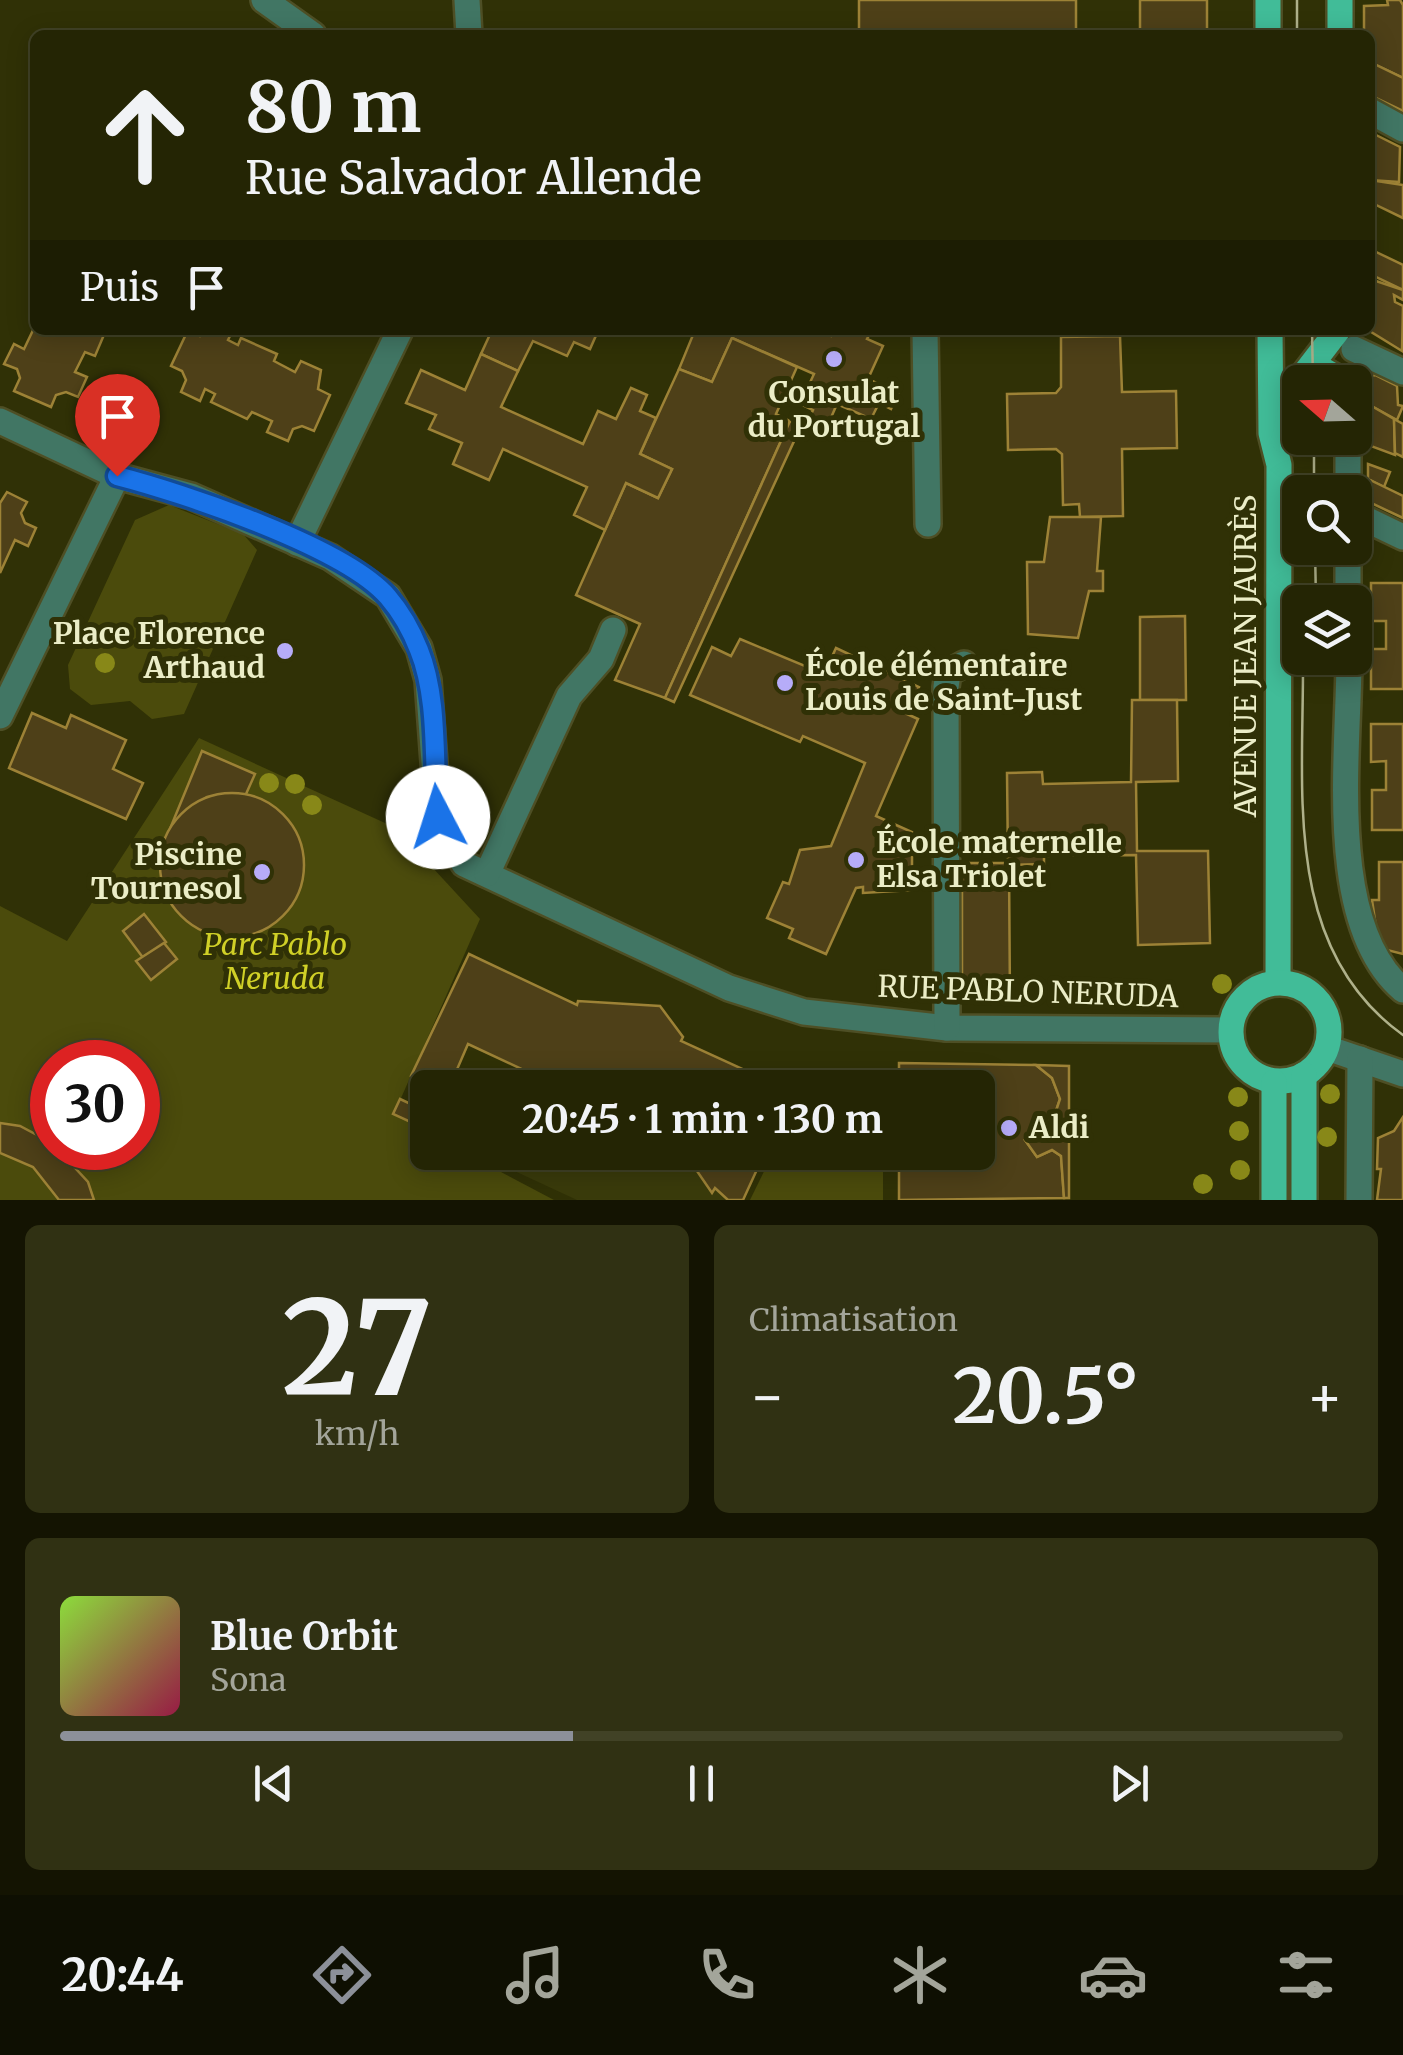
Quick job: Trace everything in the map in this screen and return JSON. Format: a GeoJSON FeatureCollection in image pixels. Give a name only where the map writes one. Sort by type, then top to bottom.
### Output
{"type":"FeatureCollection","features":[{"type":"Feature","properties":{"kind":"main road"},"geometry":{"type":"LineString","coordinates":[[1268,0],[1268,30]]}},
{"type":"Feature","properties":{"kind":"main road"},"geometry":{"type":"LineString","coordinates":[[1340,0],[1340,30]]}},
{"type":"Feature","properties":{"kind":"main road","name":"AVENUE JEAN JAURÈS"},"geometry":{"type":"LineString","coordinates":[[1270,335],[1271,433],[1279,465],[1278,982]]}},
{"type":"Feature","properties":{"kind":"main road"},"geometry":{"type":"LineString","coordinates":[[1279,465],[1290,397],[1312,364],[1348,336]]}},
{"type":"Feature","properties":{"kind":"main road"},"geometry":{"type":"LineString","coordinates":[[1278,982],[1308,991],[1320,1002],[1330,1032],[1327,1048],[1304,1075],[1274,1082],[1249,1071],[1240,1061],[1230,1030],[1245,997],[1278,982]]}},
{"type":"Feature","properties":{"kind":"main road"},"geometry":{"type":"LineString","coordinates":[[1304,1075],[1304,1200]]}},
{"type":"Feature","properties":{"kind":"main road"},"geometry":{"type":"LineString","coordinates":[[1274,1082],[1274,1200]]}},
{"type":"Feature","properties":{"kind":"street"},"geometry":{"type":"LineString","coordinates":[[264,0],[306,30]]}},
{"type":"Feature","properties":{"kind":"street"},"geometry":{"type":"LineString","coordinates":[[467,0],[469,30]]}},
{"type":"Feature","properties":{"kind":"street"},"geometry":{"type":"LineString","coordinates":[[1375,115],[1403,129]]}},
{"type":"Feature","properties":{"kind":"street"},"geometry":{"type":"LineString","coordinates":[[297,543],[398,335]]}},
{"type":"Feature","properties":{"kind":"street"},"geometry":{"type":"LineString","coordinates":[[926,335],[928,524]]}},
{"type":"Feature","properties":{"kind":"street"},"geometry":{"type":"LineString","coordinates":[[1348,336],[1403,372]]}},
{"type":"Feature","properties":{"kind":"street"},"geometry":{"type":"LineString","coordinates":[[1348,336],[1351,365]]}},
{"type":"Feature","properties":{"kind":"street","name":"RUE PABLO NERUDA"},"geometry":{"type":"LineString","coordinates":[[0,420],[117,476],[191,496],[350,567],[388,596],[419,648],[428,680],[438,817],[464,864],[763,1001],[804,1012],[947,1028],[1230,1030]]}},
{"type":"Feature","properties":{"kind":"street"},"geometry":{"type":"LineString","coordinates":[[0,716],[117,476]]}},
{"type":"Feature","properties":{"kind":"street"},"geometry":{"type":"LineString","coordinates":[[1372,522],[1403,537]]}},
{"type":"Feature","properties":{"kind":"street"},"geometry":{"type":"LineString","coordinates":[[487,874],[569,696],[600,659],[613,630]]}},
{"type":"Feature","properties":{"kind":"street"},"geometry":{"type":"LineString","coordinates":[[947,1028],[946,688],[948,674],[964,664]]}},
{"type":"Feature","properties":{"kind":"street"},"geometry":{"type":"LineString","coordinates":[[1348,675],[1349,874],[1360,930],[1372,956],[1403,990]]}},
{"type":"Feature","properties":{"kind":"street"},"geometry":{"type":"LineString","coordinates":[[1327,1048],[1403,1074]]}},
{"type":"Feature","properties":{"kind":"street"},"geometry":{"type":"LineString","coordinates":[[1359,1200],[1360,1060]]}},
{"type":"Feature","properties":{"kind":"shaded area"},"geometry":{"type":"Polygon","coordinates":[[[513,1170],[757,1170],[743,1200],[577,1200],[513,1170]]]}},
{"type":"Feature","properties":{"kind":"green space"},"geometry":{"type":"Polygon","coordinates":[[[169,505],[243,534],[257,550],[184,714],[152,719],[130,701],[91,705],[70,689],[68,665],[135,520],[169,505]]]}},
{"type":"Feature","properties":{"kind":"green space","name":"Parc Pablo Neruda"},"geometry":{"type":"Polygon","coordinates":[[[199,738],[396,828],[480,919],[413,1070],[410,1070],[394,1114],[410,1123],[410,1170],[497,1170],[554,1200],[0,1200],[0,906],[67,941],[199,738]]]}},
{"type":"Feature","properties":{"kind":"green space"},"geometry":{"type":"Polygon","coordinates":[[[765,1170],[883,1170],[883,1200],[750,1200],[765,1170]]]}},
{"type":"Feature","properties":{"kind":"building"},"geometry":{"type":"Polygon","coordinates":[[[859,0],[1076,0],[1076,30],[859,30],[859,0]]]}},
{"type":"Feature","properties":{"kind":"building"},"geometry":{"type":"Polygon","coordinates":[[[1140,0],[1207,0],[1207,30],[1140,30],[1140,0]]]}},
{"type":"Feature","properties":{"kind":"building"},"geometry":{"type":"Polygon","coordinates":[[[1387,0],[1400,0],[1403,5],[1403,78],[1375,64],[1375,30],[1364,30],[1364,6],[1388,5],[1387,0]]]}},
{"type":"Feature","properties":{"kind":"building"},"geometry":{"type":"Polygon","coordinates":[[[1375,64],[1403,78],[1403,111],[1375,97],[1375,64]]]}},
{"type":"Feature","properties":{"kind":"building"},"geometry":{"type":"Polygon","coordinates":[[[1375,134],[1400,147],[1399,182],[1375,180],[1375,134]]]}},
{"type":"Feature","properties":{"kind":"building"},"geometry":{"type":"Polygon","coordinates":[[[1375,181],[1403,185],[1403,218],[1375,204],[1375,181]]]}},
{"type":"Feature","properties":{"kind":"building"},"geometry":{"type":"Polygon","coordinates":[[[1375,251],[1403,265],[1403,290],[1375,276],[1375,251]]]}},
{"type":"Feature","properties":{"kind":"building"},"geometry":{"type":"Polygon","coordinates":[[[1375,281],[1403,290],[1403,300],[1394,295],[1395,302],[1403,306],[1402,351],[1375,334],[1375,281]]]}},
{"type":"Feature","properties":{"kind":"building"},"geometry":{"type":"Polygon","coordinates":[[[31,335],[104,335],[95,356],[85,352],[75,372],[87,377],[78,397],[66,392],[56,395],[51,407],[14,391],[20,378],[17,369],[4,364],[14,344],[24,349],[31,335]]]}},
{"type":"Feature","properties":{"kind":"building"},"geometry":{"type":"Polygon","coordinates":[[[186,335],[230,335],[228,340],[238,345],[241,338],[277,354],[274,361],[295,372],[301,361],[321,370],[318,389],[330,395],[314,431],[302,426],[293,429],[288,441],[267,432],[272,421],[252,412],[247,419],[211,402],[215,394],[205,389],[200,401],[181,392],[186,380],[182,371],[171,366],[186,335]]]}},
{"type":"Feature","properties":{"kind":"building"},"geometry":{"type":"Polygon","coordinates":[[[490,335],[596,335],[590,349],[574,342],[567,356],[533,341],[518,371],[481,354],[490,335]]]}},
{"type":"Feature","properties":{"kind":"building"},"geometry":{"type":"Polygon","coordinates":[[[693,335],[869,335],[867,339],[883,346],[868,379],[898,393],[891,409],[879,403],[871,419],[837,404],[823,436],[805,428],[813,410],[800,404],[814,374],[732,338],[712,382],[679,369],[693,335]]]}},
{"type":"Feature","properties":{"kind":"building"},"geometry":{"type":"Polygon","coordinates":[[[1120,336],[1122,392],[1176,391],[1177,448],[1122,449],[1123,516],[1080,517],[1079,504],[1063,505],[1062,454],[1056,449],[1008,450],[1007,394],[1056,393],[1061,387],[1061,337],[1120,336]]]}},
{"type":"Feature","properties":{"kind":"building"},"geometry":{"type":"Polygon","coordinates":[[[732,338],[797,367],[776,414],[790,421],[665,698],[615,680],[640,624],[576,595],[626,483],[658,498],[672,469],[640,454],[679,369],[712,382],[732,338]]]}},
{"type":"Feature","properties":{"kind":"building"},"geometry":{"type":"Polygon","coordinates":[[[481,354],[518,371],[501,407],[583,444],[598,411],[616,419],[631,388],[647,395],[640,411],[656,418],[640,454],[672,469],[658,498],[626,483],[605,530],[574,515],[587,487],[503,449],[489,480],[453,464],[462,443],[429,429],[436,415],[406,403],[421,370],[465,390],[481,354]]]}},
{"type":"Feature","properties":{"kind":"building"},"geometry":{"type":"Polygon","coordinates":[[[1372,376],[1397,386],[1398,405],[1403,406],[1397,420],[1372,406],[1372,376]]]}},
{"type":"Feature","properties":{"kind":"building"},"geometry":{"type":"Polygon","coordinates":[[[1372,406],[1394,419],[1395,455],[1372,446],[1372,406]]]}},
{"type":"Feature","properties":{"kind":"building"},"geometry":{"type":"Polygon","coordinates":[[[1394,419],[1403,424],[1403,457],[1395,453],[1394,419]]]}},
{"type":"Feature","properties":{"kind":"building"},"geometry":{"type":"Polygon","coordinates":[[[790,421],[801,426],[674,702],[665,698],[790,421]]]}},
{"type":"Feature","properties":{"kind":"building"},"geometry":{"type":"Polygon","coordinates":[[[1368,464],[1390,472],[1384,487],[1368,475],[1368,464]]]}},
{"type":"Feature","properties":{"kind":"building"},"geometry":{"type":"Polygon","coordinates":[[[1372,481],[1403,496],[1403,518],[1372,503],[1372,481]]]}},
{"type":"Feature","properties":{"kind":"building"},"geometry":{"type":"Polygon","coordinates":[[[7,492],[27,502],[21,513],[25,523],[36,528],[28,546],[15,540],[0,573],[0,503],[7,492]]]}},
{"type":"Feature","properties":{"kind":"building"},"geometry":{"type":"Polygon","coordinates":[[[1050,517],[1101,517],[1097,571],[1103,571],[1103,591],[1089,591],[1078,638],[1028,634],[1027,562],[1044,562],[1050,517]]]}},
{"type":"Feature","properties":{"kind":"building"},"geometry":{"type":"Polygon","coordinates":[[[1403,583],[1403,689],[1371,689],[1372,649],[1386,649],[1386,621],[1372,621],[1371,585],[1403,583]]]}},
{"type":"Feature","properties":{"kind":"building"},"geometry":{"type":"Polygon","coordinates":[[[1185,616],[1186,700],[1140,700],[1140,617],[1185,616]]]}},
{"type":"Feature","properties":{"kind":"building"},"geometry":{"type":"Polygon","coordinates":[[[740,639],[824,674],[836,648],[919,687],[907,714],[918,719],[876,816],[912,832],[912,890],[863,893],[863,887],[856,888],[826,954],[789,938],[793,929],[767,918],[783,882],[789,884],[800,850],[831,846],[865,763],[803,736],[800,742],[690,695],[712,647],[731,656],[740,639]]]}},
{"type":"Feature","properties":{"kind":"building"},"geometry":{"type":"Polygon","coordinates":[[[1132,700],[1177,700],[1178,781],[1136,782],[1137,851],[1208,851],[1210,943],[1138,945],[1136,855],[1044,856],[1044,864],[1009,865],[1010,1000],[962,999],[962,863],[1008,863],[1007,773],[1042,772],[1043,784],[1131,782],[1132,700]]]}},
{"type":"Feature","properties":{"kind":"building"},"geometry":{"type":"Polygon","coordinates":[[[32,713],[66,728],[71,715],[126,740],[113,769],[143,783],[126,819],[9,768],[32,713]]]}},
{"type":"Feature","properties":{"kind":"building"},"geometry":{"type":"Polygon","coordinates":[[[1371,724],[1403,724],[1403,830],[1372,830],[1372,790],[1386,790],[1386,761],[1371,762],[1371,724]]]}},
{"type":"Feature","properties":{"kind":"building"},"geometry":{"type":"Polygon","coordinates":[[[202,751],[255,774],[246,794],[207,797],[172,824],[202,751]]]}},
{"type":"Feature","properties":{"kind":"building"},"geometry":{"type":"Polygon","coordinates":[[[232,793],[260,798],[283,814],[299,837],[304,865],[299,893],[283,916],[260,932],[232,937],[204,932],[181,916],[165,893],[160,865],[165,837],[181,814],[204,798],[232,793]]]}},
{"type":"Feature","properties":{"kind":"building"},"geometry":{"type":"Polygon","coordinates":[[[1379,862],[1403,862],[1403,954],[1383,949],[1376,927],[1372,900],[1379,900],[1379,862]]]}},
{"type":"Feature","properties":{"kind":"building"},"geometry":{"type":"Polygon","coordinates":[[[144,914],[166,942],[144,959],[123,931],[144,914]]]}},
{"type":"Feature","properties":{"kind":"building"},"geometry":{"type":"Polygon","coordinates":[[[164,943],[177,959],[151,980],[136,961],[164,943]]]}},
{"type":"Feature","properties":{"kind":"building"},"geometry":{"type":"Polygon","coordinates":[[[469,954],[577,1005],[578,1001],[660,1006],[683,1037],[681,1041],[745,1070],[524,1070],[468,1044],[457,1070],[414,1070],[469,954]]]}},
{"type":"Feature","properties":{"kind":"building","name":"Aldi"},"geometry":{"type":"Polygon","coordinates":[[[899,1063],[1036,1065],[1052,1078],[1060,1099],[1054,1117],[1025,1140],[1037,1157],[1052,1150],[1061,1156],[1064,1198],[899,1200],[899,1170],[995,1170],[995,1070],[899,1070],[899,1063]]]}},
{"type":"Feature","properties":{"kind":"building"},"geometry":{"type":"Polygon","coordinates":[[[1036,1065],[1069,1066],[1069,1198],[1064,1198],[1061,1156],[1052,1150],[1037,1157],[1025,1140],[1054,1117],[1060,1099],[1052,1078],[1036,1065]]]}},
{"type":"Feature","properties":{"kind":"building"},"geometry":{"type":"Polygon","coordinates":[[[400,1099],[410,1104],[410,1122],[393,1114],[400,1099]]]}},
{"type":"Feature","properties":{"kind":"building"},"geometry":{"type":"Polygon","coordinates":[[[1403,1117],[1403,1200],[1377,1200],[1381,1169],[1377,1169],[1378,1138],[1394,1131],[1403,1117]]]}},
{"type":"Feature","properties":{"kind":"building"},"geometry":{"type":"Polygon","coordinates":[[[0,1123],[30,1131],[30,1166],[0,1153],[0,1123]]]}},
{"type":"Feature","properties":{"kind":"building"},"geometry":{"type":"Polygon","coordinates":[[[35,1170],[77,1170],[88,1182],[94,1200],[59,1200],[35,1170]]]}},
{"type":"Feature","properties":{"kind":"building"},"geometry":{"type":"Polygon","coordinates":[[[696,1170],[757,1170],[743,1200],[728,1200],[715,1188],[712,1193],[696,1170]]]}},
{"type":"Feature","properties":{"kind":"tram line"},"geometry":{"type":"LineString","coordinates":[[1297,0],[1297,30]]}},
{"type":"Feature","properties":{"kind":"tram line"},"geometry":{"type":"LineString","coordinates":[[1312,335],[1313,365]]}},
{"type":"Feature","properties":{"kind":"tram line"},"geometry":{"type":"LineString","coordinates":[[1314,455],[1314,475]]}},
{"type":"Feature","properties":{"kind":"tram line"},"geometry":{"type":"LineString","coordinates":[[1315,565],[1316,585]]}},
{"type":"Feature","properties":{"kind":"tram line"},"geometry":{"type":"LineString","coordinates":[[1303,675],[1303,812],[1318,912],[1336,958],[1364,999],[1403,1035]]}},
{"type":"Feature","properties":{"kind":"place","name":"Consulat du Portugal"},"geometry":{"type":"Point","coordinates":[834,359]}},
{"type":"Feature","properties":{"kind":"place","name":"Place Florence Arthaud"},"geometry":{"type":"Point","coordinates":[285,651]}},
{"type":"Feature","properties":{"kind":"place","name":"École élémentaire Louis de Saint-Just"},"geometry":{"type":"Point","coordinates":[785,683]}},
{"type":"Feature","properties":{"kind":"place","name":"École maternelle Elsa Triolet"},"geometry":{"type":"Point","coordinates":[856,860]}},
{"type":"Feature","properties":{"kind":"place","name":"Piscine Tournesol"},"geometry":{"type":"Point","coordinates":[262,872]}},
{"type":"Feature","properties":{"kind":"place","name":"Aldi"},"geometry":{"type":"Point","coordinates":[1009,1128]}},
{"type":"Feature","properties":{"kind":"route"},"geometry":{"type":"LineString","coordinates":[[117,476],[191,496],[330,557],[388,596],[419,648],[428,680],[438,817]]}}]}
